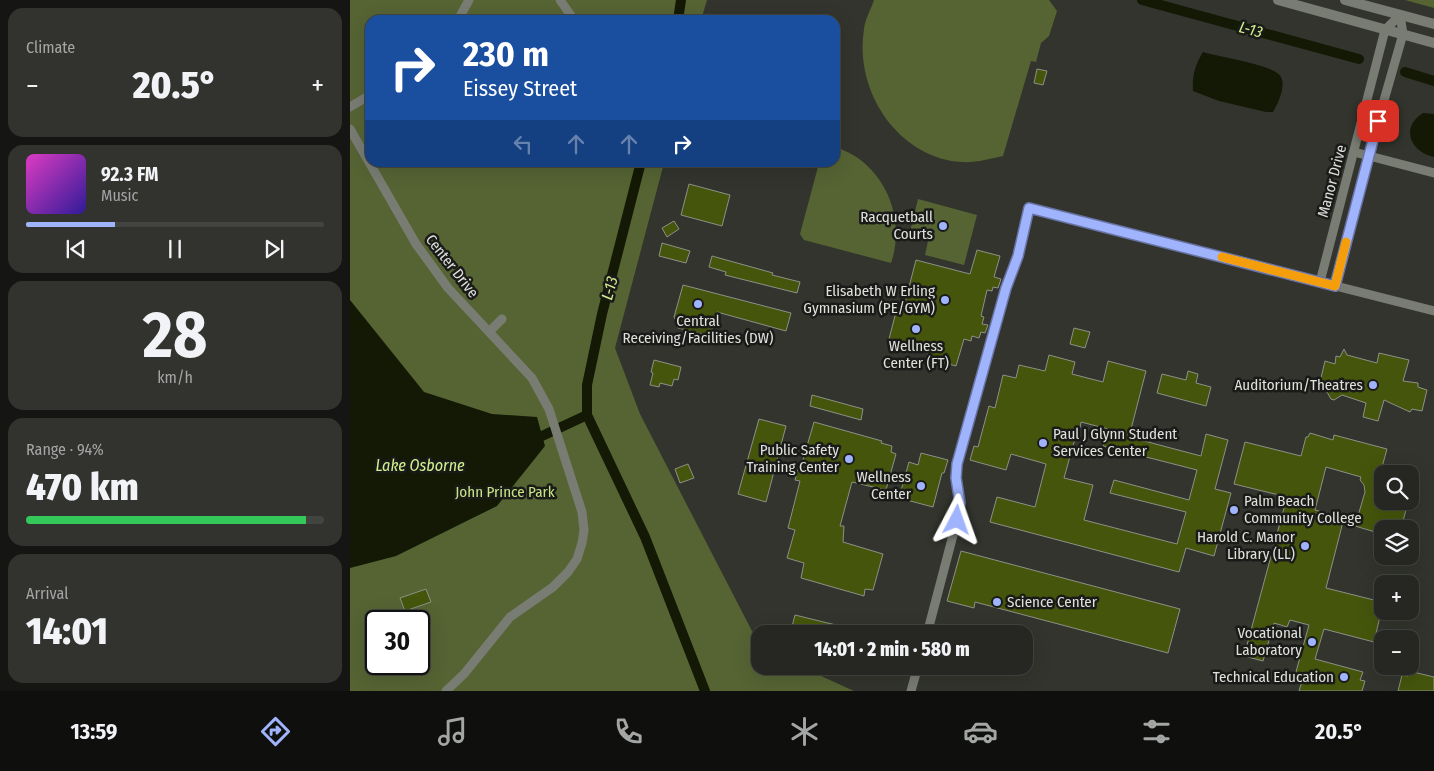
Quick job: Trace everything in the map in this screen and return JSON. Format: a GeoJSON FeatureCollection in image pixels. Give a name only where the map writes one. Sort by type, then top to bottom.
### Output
{"type":"FeatureCollection","features":[{"type":"Feature","properties":{"kind":"street"},"geometry":{"type":"LineString","coordinates":[[461,15],[469,0]]}},
{"type":"Feature","properties":{"kind":"street"},"geometry":{"type":"LineString","coordinates":[[560,0],[570,15]]}},
{"type":"Feature","properties":{"kind":"street"},"geometry":{"type":"LineString","coordinates":[[1278,0],[1434,43]]}},
{"type":"Feature","properties":{"kind":"street"},"geometry":{"type":"LineString","coordinates":[[1345,0],[1434,24]]}},
{"type":"Feature","properties":{"kind":"street"},"geometry":{"type":"LineString","coordinates":[[1385,30],[1400,15]]}},
{"type":"Feature","properties":{"kind":"street","name":"Manor Drive"},"geometry":{"type":"LineString","coordinates":[[1335,286],[1368,156],[1403,34],[1400,15]]}},
{"type":"Feature","properties":{"kind":"street","name":"Manor Drive"},"geometry":{"type":"LineString","coordinates":[[1320,282],[1385,30]]}},
{"type":"Feature","properties":{"kind":"street"},"geometry":{"type":"LineString","coordinates":[[350,107],[365,98]]}},
{"type":"Feature","properties":{"kind":"street","name":"Center Drive"},"geometry":{"type":"LineString","coordinates":[[350,128],[365,154]]}},
{"type":"Feature","properties":{"kind":"street"},"geometry":{"type":"LineString","coordinates":[[1354,152],[1434,173]]}},
{"type":"Feature","properties":{"kind":"street","name":"Center Drive"},"geometry":{"type":"LineString","coordinates":[[372,167],[416,244],[448,288],[532,378],[549,409],[582,512],[584,530],[577,559],[553,587],[510,617],[464,674],[446,691]]}},
{"type":"Feature","properties":{"kind":"street"},"geometry":{"type":"LineString","coordinates":[[929,625],[960,503],[956,478],[957,464],[1006,288],[1018,256],[1029,208],[1434,311]]}},
{"type":"Feature","properties":{"kind":"street"},"geometry":{"type":"LineString","coordinates":[[490,331],[502,319]]}},
{"type":"Feature","properties":{"kind":"street"},"geometry":{"type":"LineString","coordinates":[[911,691],[915,675]]}},
{"type":"Feature","properties":{"kind":"green space","name":"John Prince Park"},"geometry":{"type":"Polygon","coordinates":[[[350,0],[707,0],[702,15],[365,15],[365,167],[663,167],[615,348],[640,414],[751,629],[751,675],[819,675],[854,691],[350,691],[350,0]]]}},
{"type":"Feature","properties":{"kind":"green space"},"geometry":{"type":"Polygon","coordinates":[[[874,0],[1049,0],[1057,11],[1049,36],[1041,43],[1036,62],[1031,61],[1003,156],[966,162],[938,157],[917,148],[900,134],[885,116],[873,97],[866,75],[863,52],[865,25],[874,0]]]}},
{"type":"Feature","properties":{"kind":"green space"},"geometry":{"type":"Polygon","coordinates":[[[1405,0],[1434,0],[1434,8],[1405,0]]]}},
{"type":"Feature","properties":{"kind":"green space"},"geometry":{"type":"Polygon","coordinates":[[[840,149],[852,154],[878,178],[887,193],[896,227],[891,263],[804,240],[800,234],[818,167],[840,167],[840,149]]]}},
{"type":"Feature","properties":{"kind":"green space","name":"Racquetball Courts"},"geometry":{"type":"Polygon","coordinates":[[[918,199],[977,215],[964,265],[925,255],[928,241],[909,236],[918,199]]]}},
{"type":"Feature","properties":{"kind":"water"},"geometry":{"type":"Polygon","coordinates":[[[1203,52],[1258,65],[1277,73],[1281,77],[1283,85],[1281,95],[1273,112],[1219,101],[1193,91],[1195,71],[1203,52]]]}},
{"type":"Feature","properties":{"kind":"water"},"geometry":{"type":"Polygon","coordinates":[[[1423,113],[1434,114],[1434,157],[1419,150],[1411,138],[1412,125],[1423,113]]]}},
{"type":"Feature","properties":{"kind":"water","name":"Lake Osborne"},"geometry":{"type":"Polygon","coordinates":[[[350,300],[424,392],[492,414],[537,417],[545,446],[497,506],[396,556],[350,568],[350,300]]]}},
{"type":"Feature","properties":{"kind":"building"},"geometry":{"type":"Polygon","coordinates":[[[1037,69],[1047,71],[1043,85],[1034,83],[1037,69]]]}},
{"type":"Feature","properties":{"kind":"building"},"geometry":{"type":"Polygon","coordinates":[[[689,184],[730,195],[722,226],[681,215],[689,184]]]}},
{"type":"Feature","properties":{"kind":"building"},"geometry":{"type":"Polygon","coordinates":[[[674,221],[679,229],[667,237],[662,228],[674,221]]]}},
{"type":"Feature","properties":{"kind":"building"},"geometry":{"type":"Polygon","coordinates":[[[662,243],[690,251],[686,263],[659,256],[662,243]]]}},
{"type":"Feature","properties":{"kind":"building","name":"Elisabeth W Erling Gymnasium (PE/GYM)"},"geometry":{"type":"Polygon","coordinates":[[[977,250],[1000,256],[994,277],[1001,279],[998,288],[993,287],[992,291],[987,290],[981,316],[984,317],[982,324],[988,325],[985,333],[981,332],[979,338],[972,336],[971,341],[964,339],[956,366],[927,358],[928,353],[912,349],[913,345],[889,339],[897,308],[903,310],[916,260],[970,274],[977,250]]]}},
{"type":"Feature","properties":{"kind":"building"},"geometry":{"type":"Polygon","coordinates":[[[712,256],[800,282],[797,293],[725,275],[726,272],[709,267],[712,256]]]}},
{"type":"Feature","properties":{"kind":"building"},"geometry":{"type":"Polygon","coordinates":[[[683,285],[791,313],[786,331],[717,312],[710,336],[678,328],[680,322],[676,321],[674,317],[683,285]]]}},
{"type":"Feature","properties":{"kind":"building"},"geometry":{"type":"Polygon","coordinates":[[[1074,328],[1090,332],[1085,348],[1070,344],[1074,328]]]}},
{"type":"Feature","properties":{"kind":"building","name":"Auditorium/Theatres"},"geometry":{"type":"Polygon","coordinates":[[[1344,349],[1347,355],[1377,363],[1379,353],[1409,360],[1403,381],[1418,383],[1418,387],[1427,390],[1422,411],[1412,409],[1410,412],[1384,400],[1378,421],[1363,417],[1366,403],[1342,395],[1334,400],[1331,399],[1327,392],[1329,384],[1320,382],[1325,361],[1335,364],[1336,356],[1340,357],[1344,349]]]}},
{"type":"Feature","properties":{"kind":"building"},"geometry":{"type":"Polygon","coordinates":[[[1049,355],[1075,362],[1072,374],[1103,382],[1108,361],[1146,371],[1129,437],[1201,456],[1206,434],[1228,440],[1215,489],[1231,493],[1214,556],[1186,548],[1179,572],[990,522],[997,497],[1035,507],[1046,464],[1011,454],[1006,470],[970,460],[974,446],[978,447],[989,406],[995,408],[1003,375],[1016,378],[1019,365],[1045,371],[1049,355]],[[1081,422],[1064,478],[1093,485],[1084,520],[1177,544],[1186,512],[1110,493],[1114,480],[1189,500],[1197,470],[1103,446],[1108,429],[1081,422]]]}},
{"type":"Feature","properties":{"kind":"building"},"geometry":{"type":"Polygon","coordinates":[[[654,360],[681,367],[678,380],[674,379],[672,386],[660,383],[659,387],[650,385],[654,360]]]}},
{"type":"Feature","properties":{"kind":"building"},"geometry":{"type":"Polygon","coordinates":[[[1188,371],[1198,374],[1196,383],[1211,387],[1206,406],[1157,393],[1162,374],[1186,380],[1188,371]]]}},
{"type":"Feature","properties":{"kind":"building"},"geometry":{"type":"Polygon","coordinates":[[[812,395],[863,409],[861,420],[810,406],[812,395]]]}},
{"type":"Feature","properties":{"kind":"building"},"geometry":{"type":"Polygon","coordinates":[[[759,419],[786,426],[766,502],[738,494],[759,419]]]}},
{"type":"Feature","properties":{"kind":"building"},"geometry":{"type":"Polygon","coordinates":[[[814,422],[882,441],[881,443],[892,446],[891,452],[896,454],[886,490],[852,482],[840,526],[844,526],[843,542],[883,554],[873,590],[865,589],[864,596],[801,578],[804,563],[787,558],[795,530],[788,528],[800,481],[795,480],[798,469],[800,470],[814,422]]]}},
{"type":"Feature","properties":{"kind":"building"},"geometry":{"type":"Polygon","coordinates":[[[1310,433],[1333,440],[1334,435],[1387,449],[1383,465],[1374,465],[1374,510],[1406,510],[1403,520],[1374,520],[1374,532],[1355,526],[1365,492],[1364,485],[1360,480],[1361,477],[1326,467],[1315,510],[1344,518],[1326,588],[1374,600],[1374,620],[1379,620],[1377,630],[1374,630],[1374,642],[1324,629],[1315,659],[1363,672],[1360,680],[1365,681],[1362,691],[1299,691],[1302,681],[1294,679],[1309,625],[1290,620],[1287,627],[1274,623],[1263,661],[1244,656],[1287,497],[1234,484],[1245,442],[1301,456],[1306,437],[1310,433]]]}},
{"type":"Feature","properties":{"kind":"building","name":"Wellness Center"},"geometry":{"type":"Polygon","coordinates":[[[921,453],[948,460],[944,473],[942,473],[933,507],[899,498],[909,462],[918,465],[921,453]]]}},
{"type":"Feature","properties":{"kind":"building"},"geometry":{"type":"Polygon","coordinates":[[[688,464],[694,478],[680,483],[675,469],[688,464]]]}},
{"type":"Feature","properties":{"kind":"building","name":"Science Center"},"geometry":{"type":"Polygon","coordinates":[[[961,551],[1180,609],[1168,653],[975,602],[974,608],[947,601],[961,551]]]}},
{"type":"Feature","properties":{"kind":"building"},"geometry":{"type":"Polygon","coordinates":[[[426,589],[431,602],[405,610],[400,598],[426,589]]]}},
{"type":"Feature","properties":{"kind":"building"},"geometry":{"type":"Polygon","coordinates":[[[795,615],[836,625],[792,625],[795,615]]]}},
{"type":"Feature","properties":{"kind":"building"},"geometry":{"type":"Polygon","coordinates":[[[1419,673],[1434,677],[1434,691],[1398,691],[1402,675],[1419,675],[1419,673]]]}},
{"type":"Feature","properties":{"kind":"waterway","name":"L-13"},"geometry":{"type":"LineString","coordinates":[[679,15],[681,0]]}},
{"type":"Feature","properties":{"kind":"waterway","name":"L-13"},"geometry":{"type":"LineString","coordinates":[[1142,0],[1359,59]]}},
{"type":"Feature","properties":{"kind":"waterway","name":"L-13"},"geometry":{"type":"LineString","coordinates":[[1405,72],[1434,81]]}},
{"type":"Feature","properties":{"kind":"waterway"},"geometry":{"type":"LineString","coordinates":[[640,167],[602,314],[587,385],[587,415],[645,537],[705,691]]}},
{"type":"Feature","properties":{"kind":"waterway"},"geometry":{"type":"LineString","coordinates":[[542,436],[587,415]]}},
{"type":"Feature","properties":{"kind":"slow traffic"},"geometry":{"type":"LineString","coordinates":[[1222,257],[1335,286],[1346,242]]}},
{"type":"Feature","properties":{"kind":"place","name":"Racquetball Courts"},"geometry":{"type":"Point","coordinates":[943,226]}},
{"type":"Feature","properties":{"kind":"place","name":"Elisabeth W Erling Gymnasium (PE/GYM)"},"geometry":{"type":"Point","coordinates":[945,300]}},
{"type":"Feature","properties":{"kind":"place","name":"Central Receiving/Facilities (DW)"},"geometry":{"type":"Point","coordinates":[698,304]}},
{"type":"Feature","properties":{"kind":"place","name":"Wellness Center (FT)"},"geometry":{"type":"Point","coordinates":[916,329]}},
{"type":"Feature","properties":{"kind":"place","name":"Auditorium/Theatres"},"geometry":{"type":"Point","coordinates":[1373,385]}},
{"type":"Feature","properties":{"kind":"place","name":"Paul J Glynn Student Services Center"},"geometry":{"type":"Point","coordinates":[1043,443]}},
{"type":"Feature","properties":{"kind":"place","name":"Public Safety Training Center"},"geometry":{"type":"Point","coordinates":[849,459]}},
{"type":"Feature","properties":{"kind":"place","name":"Wellness Center"},"geometry":{"type":"Point","coordinates":[921,486]}},
{"type":"Feature","properties":{"kind":"place","name":"Palm Beach Community College"},"geometry":{"type":"Point","coordinates":[1234,510]}},
{"type":"Feature","properties":{"kind":"place","name":"Harold C. Manor Library (LL)"},"geometry":{"type":"Point","coordinates":[1305,546]}},
{"type":"Feature","properties":{"kind":"place","name":"Science Center"},"geometry":{"type":"Point","coordinates":[997,602]}},
{"type":"Feature","properties":{"kind":"place","name":"Vocational Laboratory"},"geometry":{"type":"Point","coordinates":[1312,642]}},
{"type":"Feature","properties":{"kind":"place","name":"Technical Education"},"geometry":{"type":"Point","coordinates":[1344,677]}},
{"type":"Feature","properties":{"kind":"route"},"geometry":{"type":"LineString","coordinates":[[957,520],[960,503],[956,478],[957,464],[1006,288],[1018,256],[1029,208],[1335,286],[1378,121]]}}]}
